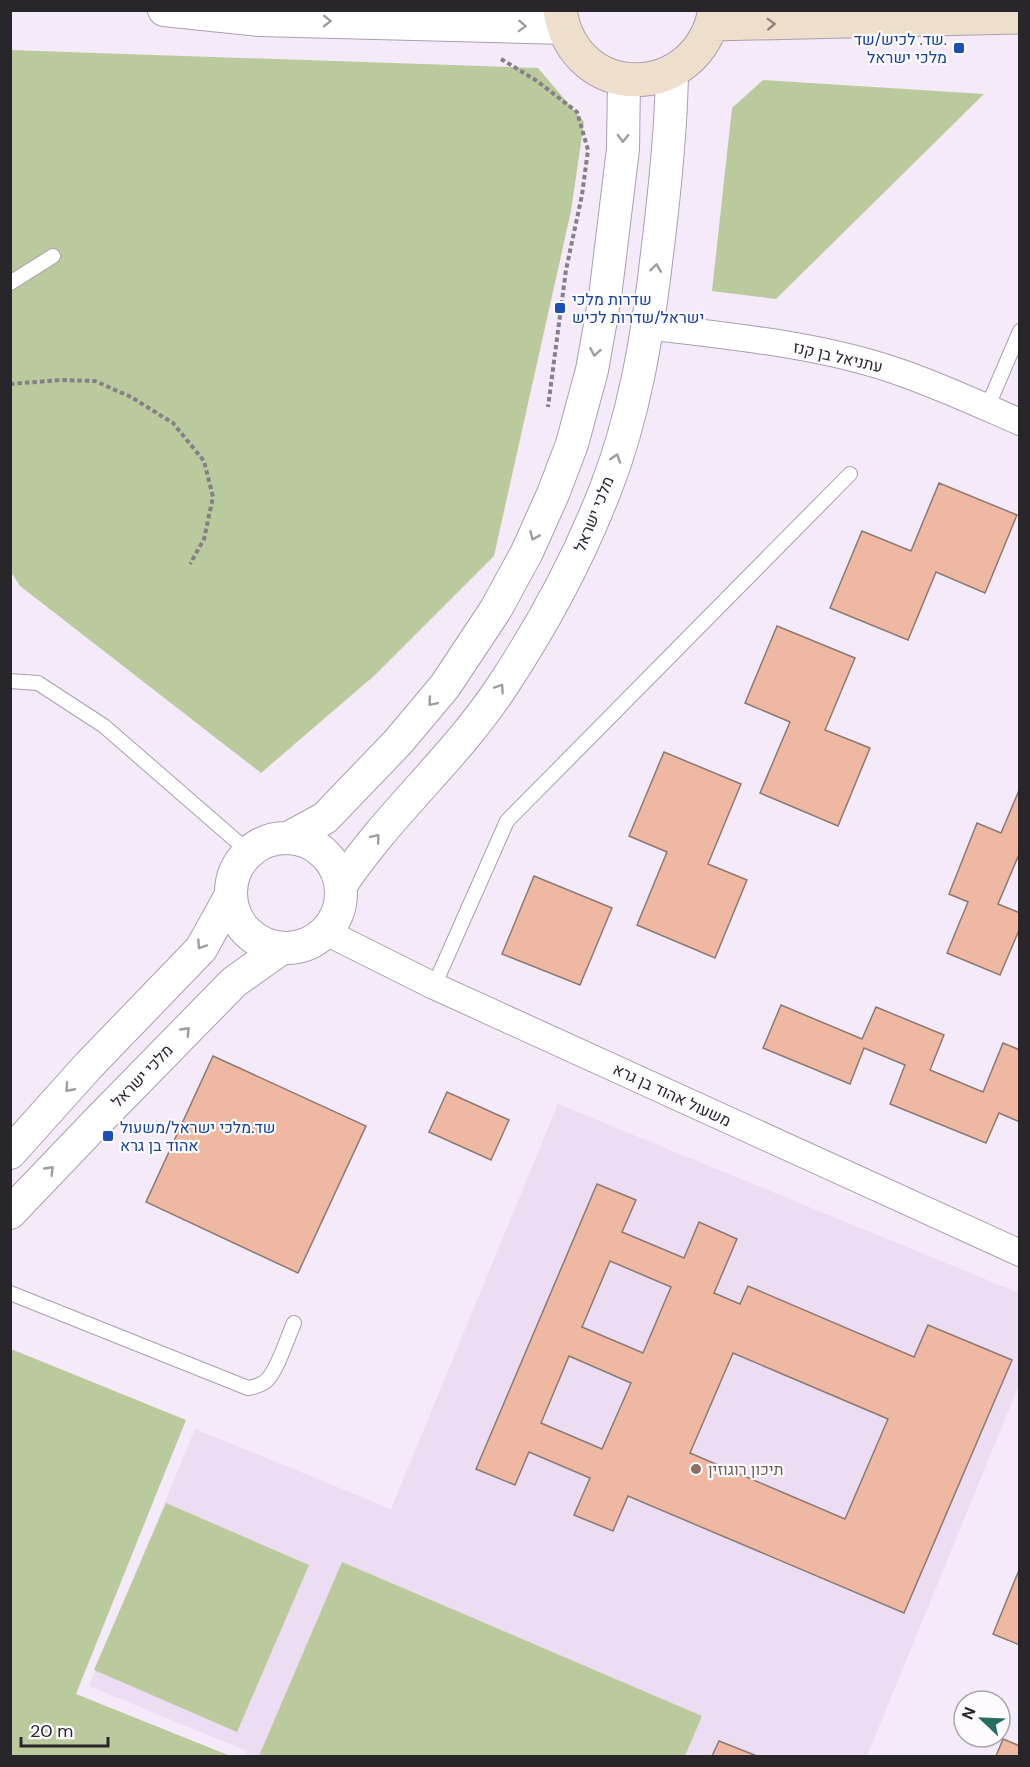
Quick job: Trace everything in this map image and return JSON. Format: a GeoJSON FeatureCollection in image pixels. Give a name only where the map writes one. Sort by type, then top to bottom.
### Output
{"type":"FeatureCollection","features":[{"type":"Feature","properties":{"kind":"main road"},"geometry":{"type":"LineString","coordinates":[[562,19],[577,52],[598,70],[624,79],[649,80],[672,73],[686,64],[706,40],[714,17],[1020,17]]}},
{"type":"Feature","properties":{"kind":"street"},"geometry":{"type":"LineString","coordinates":[[164,10],[260,20],[562,19]]}},
{"type":"Feature","properties":{"kind":"street","name":"מלכי ישראל"},"geometry":{"type":"LineString","coordinates":[[341,885],[360,856],[500,690],[579,554],[607,486],[627,424],[647,326],[666,190],[672,73]]}},
{"type":"Feature","properties":{"kind":"street"},"geometry":{"type":"LineString","coordinates":[[290,837],[325,818],[398,742],[445,686],[496,609],[527,552],[553,494],[572,444],[592,370],[605,297],[623,149],[624,79]]}},
{"type":"Feature","properties":{"kind":"street","name":"עתניאל בן קנז"},"geometry":{"type":"LineString","coordinates":[[647,326],[751,339],[833,353],[900,372],[960,395],[1020,422]]}},
{"type":"Feature","properties":{"kind":"street"},"geometry":{"type":"LineString","coordinates":[[290,837],[308,841],[324,852],[336,867],[341,885],[341,901],[336,917],[327,930],[314,941],[298,947],[282,948],[266,945],[252,937],[241,925],[234,911],[231,895],[232,879],[249,852],[261,843],[275,838],[290,837]]}},
{"type":"Feature","properties":{"kind":"street"},"geometry":{"type":"LineString","coordinates":[[10,1153],[89,1065],[201,949],[231,895]]}},
{"type":"Feature","properties":{"kind":"street","name":"משעול אהוד בן גרא"},"geometry":{"type":"LineString","coordinates":[[327,930],[347,943],[434,986],[1020,1254]]}},
{"type":"Feature","properties":{"kind":"street","name":"מלכי ישראל"},"geometry":{"type":"LineString","coordinates":[[10,1213],[234,982],[282,948]]}},
{"type":"Feature","properties":{"kind":"lane"},"geometry":{"type":"LineString","coordinates":[[10,283],[53,256]]}},
{"type":"Feature","properties":{"kind":"lane"},"geometry":{"type":"LineString","coordinates":[[987,408],[1020,331]]}},
{"type":"Feature","properties":{"kind":"lane"},"geometry":{"type":"LineString","coordinates":[[434,986],[507,821],[850,474]]}},
{"type":"Feature","properties":{"kind":"lane"},"geometry":{"type":"LineString","coordinates":[[10,681],[38,683],[104,726],[249,852]]}},
{"type":"Feature","properties":{"kind":"lane"},"geometry":{"type":"LineString","coordinates":[[10,1293],[248,1388],[265,1382],[272,1374],[294,1323]]}},
{"type":"Feature","properties":{"kind":"path"},"geometry":{"type":"LineString","coordinates":[[501,59],[537,81],[577,112],[588,150],[582,195],[566,270],[548,413]]}},
{"type":"Feature","properties":{"kind":"path"},"geometry":{"type":"LineString","coordinates":[[10,384],[61,380],[95,381],[131,397],[173,423],[204,461],[213,497],[204,539],[190,564]]}},
{"type":"Feature","properties":{"kind":"shaded area","name":"תיכון רוגוזין"},"geometry":{"type":"Polygon","coordinates":[[[558,1104],[1019,1293],[1019,1385],[867,1756],[245,1756],[247,1751],[89,1686],[195,1429],[391,1509],[558,1104]]]}},
{"type":"Feature","properties":{"kind":"green space"},"geometry":{"type":"Polygon","coordinates":[[[10,50],[538,68],[584,122],[571,211],[494,556],[375,675],[261,773],[20,586],[11,572],[10,50]]]}},
{"type":"Feature","properties":{"kind":"green space"},"geometry":{"type":"Polygon","coordinates":[[[763,80],[984,94],[776,299],[712,291],[732,108],[763,80]]]}},
{"type":"Feature","properties":{"kind":"green space"},"geometry":{"type":"Polygon","coordinates":[[[11,1349],[186,1420],[76,1694],[228,1756],[11,1756],[11,1349]]]}},
{"type":"Feature","properties":{"kind":"green space"},"geometry":{"type":"Polygon","coordinates":[[[166,1503],[309,1565],[237,1732],[94,1670],[166,1503]]]}},
{"type":"Feature","properties":{"kind":"green space"},"geometry":{"type":"Polygon","coordinates":[[[342,1562],[702,1716],[685,1756],[259,1756],[342,1562]]]}},
{"type":"Feature","properties":{"kind":"building"},"geometry":{"type":"Polygon","coordinates":[[[939,483],[1017,515],[985,593],[936,572],[908,640],[830,608],[862,531],[911,551],[939,483]]]}},
{"type":"Feature","properties":{"kind":"building"},"geometry":{"type":"Polygon","coordinates":[[[777,626],[855,658],[825,730],[870,748],[838,826],[760,793],[790,722],[745,703],[777,626]]]}},
{"type":"Feature","properties":{"kind":"building"},"geometry":{"type":"Polygon","coordinates":[[[664,752],[741,784],[708,864],[747,880],[715,958],[637,925],[667,852],[629,836],[664,752]]]}},
{"type":"Feature","properties":{"kind":"building"},"geometry":{"type":"Polygon","coordinates":[[[1020,788],[1020,852],[998,904],[1020,913],[1020,928],[1000,975],[947,953],[968,902],[949,894],[977,823],[1001,833],[1020,788]]]}},
{"type":"Feature","properties":{"kind":"building"},"geometry":{"type":"Polygon","coordinates":[[[534,876],[612,908],[580,985],[502,954],[534,876]]]}},
{"type":"Feature","properties":{"kind":"building"},"geometry":{"type":"Polygon","coordinates":[[[781,1005],[862,1039],[876,1007],[944,1035],[930,1070],[983,1092],[1003,1043],[1020,1050],[1020,1122],[999,1113],[986,1143],[890,1104],[905,1065],[864,1048],[850,1084],[763,1048],[781,1005]]]}},
{"type":"Feature","properties":{"kind":"building"},"geometry":{"type":"Polygon","coordinates":[[[213,1056],[366,1126],[298,1273],[146,1202],[213,1056]]]}},
{"type":"Feature","properties":{"kind":"building"},"geometry":{"type":"Polygon","coordinates":[[[447,1092],[509,1120],[491,1160],[429,1132],[447,1092]]]}},
{"type":"Feature","properties":{"kind":"building"},"geometry":{"type":"Polygon","coordinates":[[[597,1184],[636,1200],[622,1232],[684,1258],[699,1222],[737,1239],[714,1293],[740,1304],[748,1286],[914,1357],[928,1325],[1012,1360],[904,1613],[628,1496],[613,1531],[574,1515],[590,1478],[529,1452],[515,1485],[476,1469],[597,1184]],[[610,1261],[582,1327],[643,1353],[671,1287],[610,1261]],[[733,1353],[690,1453],[845,1519],[888,1419],[733,1353]],[[569,1356],[541,1423],[602,1449],[631,1383],[569,1356]]]}},
{"type":"Feature","properties":{"kind":"building"},"geometry":{"type":"Polygon","coordinates":[[[1020,1571],[1020,1645],[993,1634],[1020,1571]]]}},
{"type":"Feature","properties":{"kind":"building"},"geometry":{"type":"Polygon","coordinates":[[[719,1741],[757,1756],[712,1756],[719,1741]]]}},
{"type":"Feature","properties":{"kind":"building"},"geometry":{"type":"Polygon","coordinates":[[[1012,1743],[1020,1746],[1020,1756],[996,1756],[999,1749],[1012,1749],[1012,1743]]]}},
{"type":"Feature","properties":{"kind":"place","name":"שד. לכיש/שד. מלכי ישראל"},"geometry":{"type":"Point","coordinates":[959,48]}},
{"type":"Feature","properties":{"kind":"place","name":"שדרות מלכי ישראל/שדרות לכיש"},"geometry":{"type":"Point","coordinates":[560,308]}},
{"type":"Feature","properties":{"kind":"place","name":"שד.מלכי ישראל/משעול אהוד בן גרא"},"geometry":{"type":"Point","coordinates":[108,1136]}},
{"type":"Feature","properties":{"kind":"place","name":"תיכון רוגוזין"},"geometry":{"type":"Point","coordinates":[696,1469]}}]}
